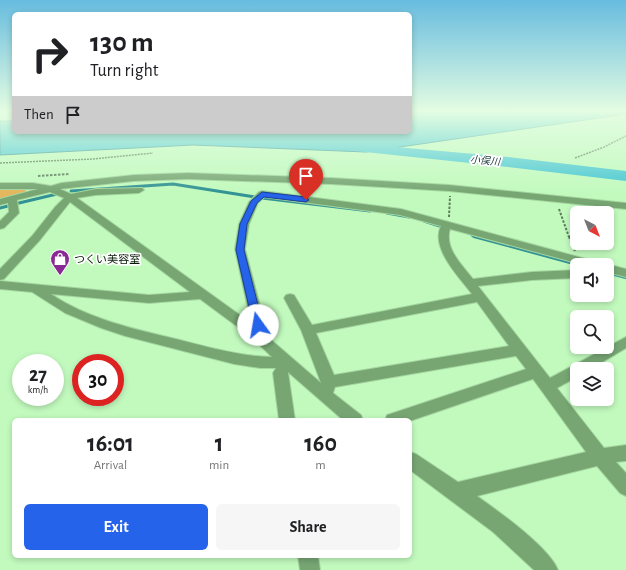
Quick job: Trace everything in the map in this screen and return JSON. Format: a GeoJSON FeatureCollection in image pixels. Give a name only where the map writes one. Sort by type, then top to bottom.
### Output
{"type":"FeatureCollection","features":[{"type":"Feature","properties":{"kind":"street"},"geometry":{"type":"LineString","coordinates":[[0,202],[53,188],[77,184],[156,177],[260,178],[449,188],[626,206]]}},
{"type":"Feature","properties":{"kind":"street"},"geometry":{"type":"LineString","coordinates":[[0,186],[40,186],[53,188],[71,198],[255,333],[287,361],[327,389],[353,418]]}},
{"type":"Feature","properties":{"kind":"street"},"geometry":{"type":"LineString","coordinates":[[0,276],[36,238],[64,202],[84,194],[139,190]]}},
{"type":"Feature","properties":{"kind":"street"},"geometry":{"type":"LineString","coordinates":[[255,333],[258,325],[240,250],[244,224],[254,202],[262,194],[401,212],[446,227],[570,258]]}},
{"type":"Feature","properties":{"kind":"street"},"geometry":{"type":"LineString","coordinates":[[0,226],[14,213],[12,200]]}},
{"type":"Feature","properties":{"kind":"street"},"geometry":{"type":"LineString","coordinates":[[446,227],[443,240],[450,257],[600,457],[626,487]]}},
{"type":"Feature","properties":{"kind":"street"},"geometry":{"type":"LineString","coordinates":[[614,270],[626,273]]}},
{"type":"Feature","properties":{"kind":"street"},"geometry":{"type":"LineString","coordinates":[[470,283],[532,276],[570,274]]}},
{"type":"Feature","properties":{"kind":"street"},"geometry":{"type":"LineString","coordinates":[[0,285],[149,299],[203,295]]}},
{"type":"Feature","properties":{"kind":"street"},"geometry":{"type":"LineString","coordinates":[[36,289],[51,301],[102,324],[140,335],[253,362],[273,363],[287,361]]}},
{"type":"Feature","properties":{"kind":"street"},"geometry":{"type":"LineString","coordinates":[[308,330],[480,297]]}},
{"type":"Feature","properties":{"kind":"street"},"geometry":{"type":"LineString","coordinates":[[290,298],[308,330],[327,389]]}},
{"type":"Feature","properties":{"kind":"street"},"geometry":{"type":"LineString","coordinates":[[592,362],[626,342]]}},
{"type":"Feature","properties":{"kind":"street"},"geometry":{"type":"LineString","coordinates":[[327,389],[519,350]]}},
{"type":"Feature","properties":{"kind":"street"},"geometry":{"type":"LineString","coordinates":[[287,361],[280,373],[287,418]]}},
{"type":"Feature","properties":{"kind":"street"},"geometry":{"type":"LineString","coordinates":[[399,418],[536,372]]}},
{"type":"Feature","properties":{"kind":"street"},"geometry":{"type":"LineString","coordinates":[[547,387],[570,374]]}},
{"type":"Feature","properties":{"kind":"street"},"geometry":{"type":"LineString","coordinates":[[455,492],[600,457],[626,453]]}},
{"type":"Feature","properties":{"kind":"street"},"geometry":{"type":"LineString","coordinates":[[412,461],[455,492],[524,545],[548,570]]}},
{"type":"Feature","properties":{"kind":"street"},"geometry":{"type":"LineString","coordinates":[[308,558],[310,570]]}},
{"type":"Feature","properties":{"kind":"path"},"geometry":{"type":"LineString","coordinates":[[575,158],[604,148],[621,139]]}},
{"type":"Feature","properties":{"kind":"path"},"geometry":{"type":"LineString","coordinates":[[0,164],[93,159],[153,153]]}},
{"type":"Feature","properties":{"kind":"path"},"geometry":{"type":"LineString","coordinates":[[446,227],[449,222],[450,194]]}},
{"type":"Feature","properties":{"kind":"path"},"geometry":{"type":"LineString","coordinates":[[557,205],[577,256]]}},
{"type":"Feature","properties":{"kind":"shaded area"},"geometry":{"type":"Polygon","coordinates":[[[0,190],[26,190],[25,193],[0,201],[0,190]]]}},
{"type":"Feature","properties":{"kind":"water"},"geometry":{"type":"Polygon","coordinates":[[[0,139],[458,139],[366,152],[193,145],[0,155],[0,139]]]}},
{"type":"Feature","properties":{"kind":"waterway","name":"小俣川"},"geometry":{"type":"LineString","coordinates":[[351,147],[508,162],[626,176]]}},
{"type":"Feature","properties":{"kind":"waterway"},"geometry":{"type":"LineString","coordinates":[[71,191],[173,184],[255,197]]}},
{"type":"Feature","properties":{"kind":"waterway"},"geometry":{"type":"LineString","coordinates":[[19,203],[57,194]]}},
{"type":"Feature","properties":{"kind":"waterway"},"geometry":{"type":"LineString","coordinates":[[262,198],[370,211]]}},
{"type":"Feature","properties":{"kind":"waterway"},"geometry":{"type":"LineString","coordinates":[[0,208],[8,206]]}},
{"type":"Feature","properties":{"kind":"waterway"},"geometry":{"type":"LineString","coordinates":[[387,213],[409,217]]}},
{"type":"Feature","properties":{"kind":"waterway"},"geometry":{"type":"LineString","coordinates":[[424,221],[446,228]]}},
{"type":"Feature","properties":{"kind":"waterway"},"geometry":{"type":"LineString","coordinates":[[472,235],[478,237]]}},
{"type":"Feature","properties":{"kind":"waterway"},"geometry":{"type":"LineString","coordinates":[[474,236],[570,262]]}},
{"type":"Feature","properties":{"kind":"waterway"},"geometry":{"type":"LineString","coordinates":[[614,274],[626,277]]}},
{"type":"Feature","properties":{"kind":"place","name":"つくい美容室"},"geometry":{"type":"Point","coordinates":[60,276]}},
{"type":"Feature","properties":{"kind":"route"},"geometry":{"type":"LineString","coordinates":[[258,325],[240,250],[244,224],[254,202],[262,194],[306,200]]}}]}
